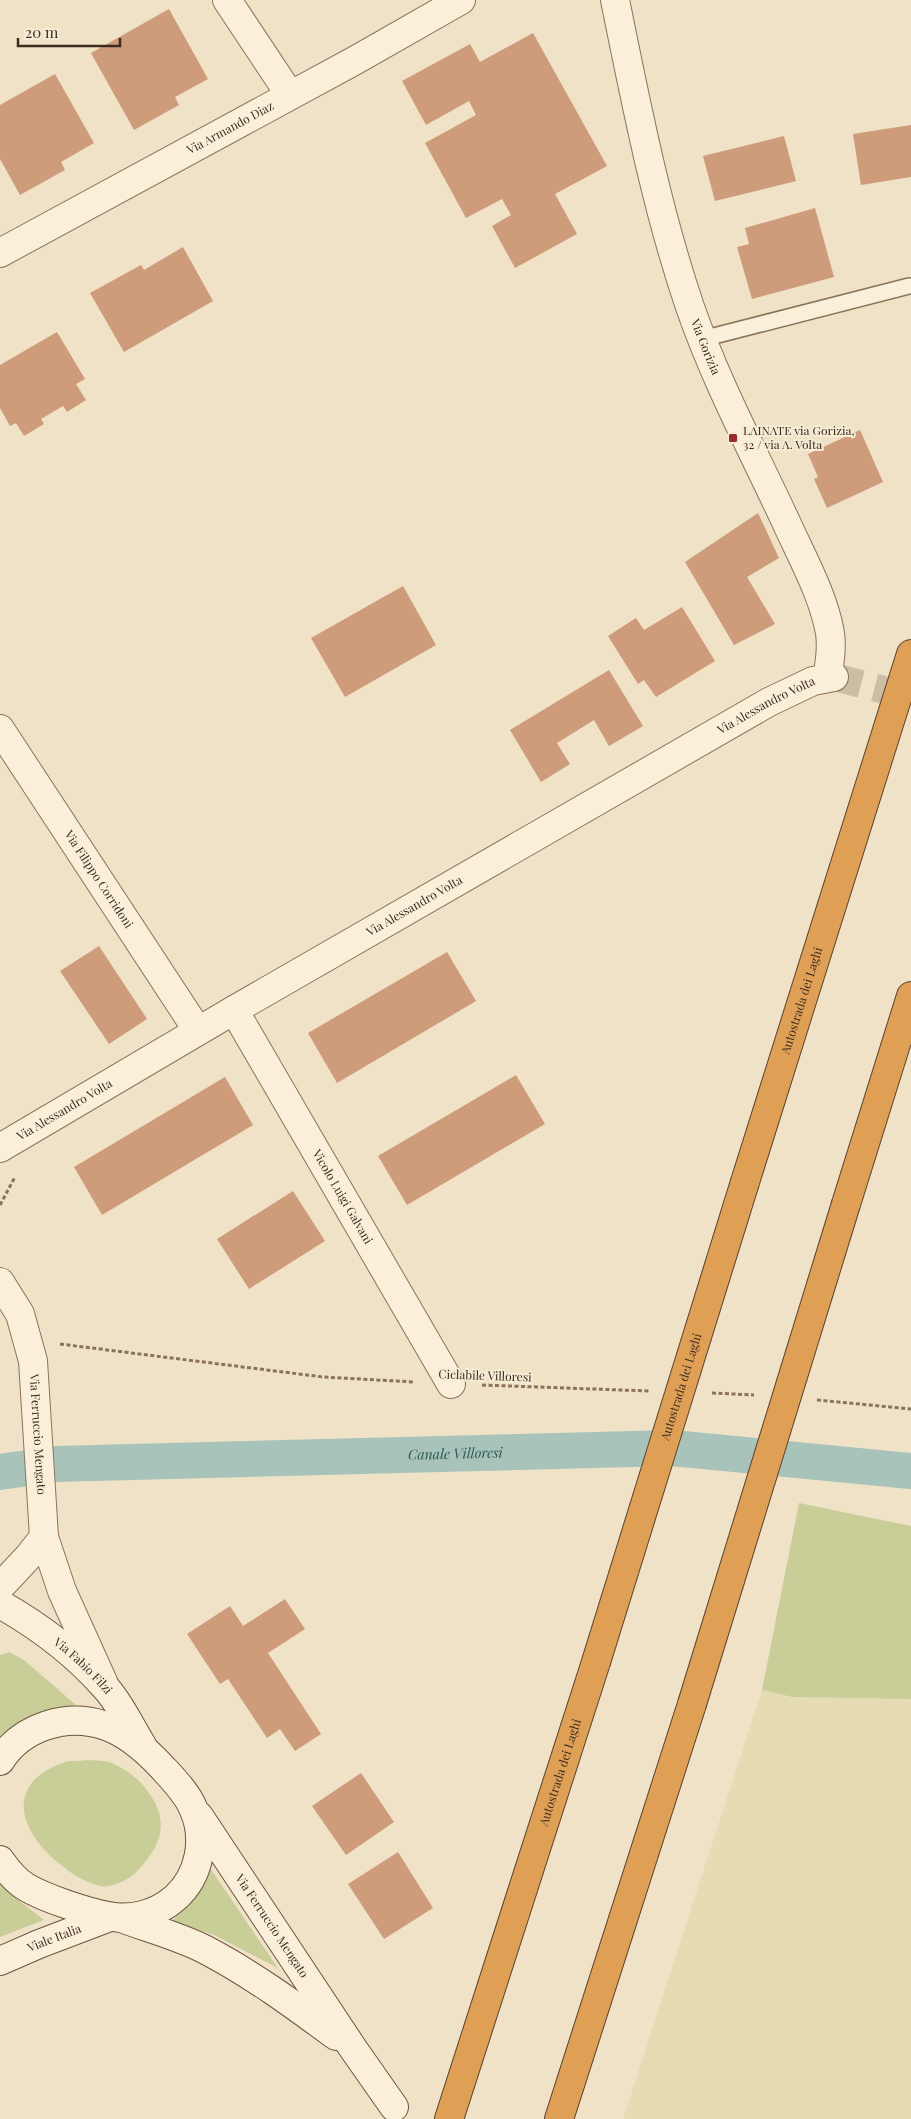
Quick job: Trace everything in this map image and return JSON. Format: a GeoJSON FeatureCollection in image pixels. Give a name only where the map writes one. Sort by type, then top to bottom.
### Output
{"type":"FeatureCollection","features":[{"type":"Feature","properties":{"kind":"highway","name":"Autostrada dei Laghi"},"geometry":{"type":"LineString","coordinates":[[449,2119],[596,1662],[911,654]]}},
{"type":"Feature","properties":{"kind":"highway"},"geometry":{"type":"LineString","coordinates":[[559,2119],[692,1704],[911,996]]}},
{"type":"Feature","properties":{"kind":"street"},"geometry":{"type":"LineString","coordinates":[[227,0],[290,95]]}},
{"type":"Feature","properties":{"kind":"street","name":"Via Armando Diaz"},"geometry":{"type":"LineString","coordinates":[[0,253],[461,0]]}},
{"type":"Feature","properties":{"kind":"street","name":"Via Gorizia"},"geometry":{"type":"LineString","coordinates":[[615,0],[637,111],[678,269],[702,339],[800,550],[823,607],[830,633],[830,677]]}},
{"type":"Feature","properties":{"kind":"street","name":"Via Alessandro Volta"},"geometry":{"type":"LineString","coordinates":[[0,1148],[234,1010],[769,702],[799,687],[830,677]]}},
{"type":"Feature","properties":{"kind":"street","name":"Via Filippo Corridoni"},"geometry":{"type":"LineString","coordinates":[[0,729],[198,1031]]}},
{"type":"Feature","properties":{"kind":"street","name":"Vicolo Luigi Galvani"},"geometry":{"type":"LineString","coordinates":[[234,1010],[450,1384]]}},
{"type":"Feature","properties":{"kind":"street","name":"Via Ferruccio Mengato"},"geometry":{"type":"LineString","coordinates":[[0,1282],[20,1314],[34,1369],[44,1537],[62,1592],[106,1688]]}},
{"type":"Feature","properties":{"kind":"street"},"geometry":{"type":"LineString","coordinates":[[0,1311],[24,1332]]}},
{"type":"Feature","properties":{"kind":"street"},"geometry":{"type":"LineString","coordinates":[[0,1587],[44,1537]]}},
{"type":"Feature","properties":{"kind":"street","name":"Via Fabio Filzi"},"geometry":{"type":"LineString","coordinates":[[0,1604],[49,1635],[77,1658],[106,1688],[144,1748]]}},
{"type":"Feature","properties":{"kind":"street"},"geometry":{"type":"LineString","coordinates":[[0,1761],[18,1741],[39,1728],[60,1721],[82,1720],[104,1725],[144,1748]]}},
{"type":"Feature","properties":{"kind":"street","name":"Via Ferruccio Mengato"},"geometry":{"type":"LineString","coordinates":[[144,1748],[170,1776],[193,1806],[352,2047],[394,2107]]}},
{"type":"Feature","properties":{"kind":"street"},"geometry":{"type":"LineString","coordinates":[[115,1918],[145,1915],[166,1905],[181,1892],[191,1878],[198,1861],[200,1845],[200,1831],[193,1806]]}},
{"type":"Feature","properties":{"kind":"street","name":"Via Ferruccio Mengato"},"geometry":{"type":"LineString","coordinates":[[0,1860],[7,1870],[26,1887],[52,1898],[202,1948],[273,1990],[352,2047]]}},
{"type":"Feature","properties":{"kind":"street","name":"Viale Italia"},"geometry":{"type":"LineString","coordinates":[[0,1961],[65,1933],[115,1918]]}},
{"type":"Feature","properties":{"kind":"lane"},"geometry":{"type":"LineString","coordinates":[[702,339],[909,286]]}},
{"type":"Feature","properties":{"kind":"path"},"geometry":{"type":"LineString","coordinates":[[0,1204],[17,1170]]}},
{"type":"Feature","properties":{"kind":"path","name":"Ciclabile Villoresi"},"geometry":{"type":"LineString","coordinates":[[59,1344],[323,1377],[658,1392]]}},
{"type":"Feature","properties":{"kind":"path"},"geometry":{"type":"LineString","coordinates":[[707,1393],[756,1395]]}},
{"type":"Feature","properties":{"kind":"path"},"geometry":{"type":"LineString","coordinates":[[814,1400],[911,1410]]}},
{"type":"Feature","properties":{"kind":"shaded area"},"geometry":{"type":"Polygon","coordinates":[[[762,1690],[792,1697],[911,1699],[911,2119],[623,2119],[762,1690]]]}},
{"type":"Feature","properties":{"kind":"green space"},"geometry":{"type":"Polygon","coordinates":[[[799,1503],[911,1526],[911,1699],[792,1697],[762,1690],[799,1503]]]}},
{"type":"Feature","properties":{"kind":"green space"},"geometry":{"type":"Polygon","coordinates":[[[9,1652],[24,1660],[76,1705],[45,1712],[26,1720],[17,1724],[0,1737],[0,1655],[9,1652]]]}},
{"type":"Feature","properties":{"kind":"green space"},"geometry":{"type":"Polygon","coordinates":[[[98,1760],[114,1764],[138,1780],[146,1788],[156,1804],[161,1824],[157,1843],[138,1870],[131,1877],[121,1882],[110,1886],[101,1886],[90,1883],[75,1875],[46,1851],[34,1837],[27,1822],[24,1807],[26,1793],[34,1780],[48,1769],[69,1761],[98,1760]]]}},
{"type":"Feature","properties":{"kind":"green space"},"geometry":{"type":"Polygon","coordinates":[[[210,1868],[278,1968],[214,1935],[172,1921],[192,1899],[210,1868]]]}},
{"type":"Feature","properties":{"kind":"green space"},"geometry":{"type":"Polygon","coordinates":[[[0,1883],[9,1893],[44,1920],[0,1937],[0,1883]]]}},
{"type":"Feature","properties":{"kind":"building"},"geometry":{"type":"Polygon","coordinates":[[[169,9],[208,79],[175,97],[179,105],[134,130],[91,53],[169,9]]]}},
{"type":"Feature","properties":{"kind":"building"},"geometry":{"type":"Polygon","coordinates":[[[533,33],[607,166],[555,194],[577,234],[515,268],[492,226],[511,215],[502,199],[466,218],[425,143],[476,115],[469,101],[426,125],[402,81],[470,44],[480,62],[533,33]]]}},
{"type":"Feature","properties":{"kind":"building"},"geometry":{"type":"Polygon","coordinates":[[[55,74],[94,143],[61,162],[65,170],[20,195],[0,159],[0,105],[55,74]]]}},
{"type":"Feature","properties":{"kind":"building"},"geometry":{"type":"Polygon","coordinates":[[[911,125],[911,177],[861,185],[853,134],[911,125]]]}},
{"type":"Feature","properties":{"kind":"building"},"geometry":{"type":"Polygon","coordinates":[[[784,136],[796,181],[715,201],[703,156],[784,136]]]}},
{"type":"Feature","properties":{"kind":"building"},"geometry":{"type":"Polygon","coordinates":[[[815,208],[834,277],[752,299],[737,247],[749,244],[745,228],[815,208]]]}},
{"type":"Feature","properties":{"kind":"building"},"geometry":{"type":"Polygon","coordinates":[[[183,247],[213,301],[124,352],[90,293],[141,265],[144,270],[183,247]]]}},
{"type":"Feature","properties":{"kind":"building"},"geometry":{"type":"Polygon","coordinates":[[[57,332],[85,379],[76,384],[86,400],[67,412],[63,406],[41,419],[44,424],[24,436],[16,423],[10,426],[0,408],[0,365],[57,332]]]}},
{"type":"Feature","properties":{"kind":"building"},"geometry":{"type":"Polygon","coordinates":[[[860,430],[883,482],[827,508],[814,479],[818,477],[808,454],[860,430]]]}},
{"type":"Feature","properties":{"kind":"building"},"geometry":{"type":"Polygon","coordinates":[[[758,513],[779,558],[747,577],[775,624],[734,645],[685,562],[758,513]]]}},
{"type":"Feature","properties":{"kind":"building"},"geometry":{"type":"Polygon","coordinates":[[[403,586],[436,645],[345,697],[311,638],[403,586]]]}},
{"type":"Feature","properties":{"kind":"building"},"geometry":{"type":"Polygon","coordinates":[[[682,607],[715,661],[656,697],[644,680],[638,684],[608,636],[636,618],[644,630],[682,607]]]}},
{"type":"Feature","properties":{"kind":"building"},"geometry":{"type":"Polygon","coordinates":[[[609,670],[643,726],[609,746],[594,720],[557,743],[570,764],[541,782],[510,730],[609,670]]]}},
{"type":"Feature","properties":{"kind":"building"},"geometry":{"type":"Polygon","coordinates":[[[99,946],[147,1019],[109,1044],[60,971],[99,946]]]}},
{"type":"Feature","properties":{"kind":"building"},"geometry":{"type":"Polygon","coordinates":[[[447,952],[476,1001],[337,1083],[308,1033],[447,952]]]}},
{"type":"Feature","properties":{"kind":"building"},"geometry":{"type":"Polygon","coordinates":[[[516,1075],[545,1124],[407,1205],[378,1156],[516,1075]]]}},
{"type":"Feature","properties":{"kind":"building"},"geometry":{"type":"Polygon","coordinates":[[[225,1077],[253,1125],[102,1215],[74,1167],[225,1077]]]}},
{"type":"Feature","properties":{"kind":"building"},"geometry":{"type":"Polygon","coordinates":[[[293,1191],[325,1241],[249,1289],[217,1239],[293,1191]]]}},
{"type":"Feature","properties":{"kind":"building"},"geometry":{"type":"Polygon","coordinates":[[[285,1599],[305,1629],[268,1653],[321,1734],[295,1751],[280,1729],[267,1738],[228,1679],[220,1684],[187,1634],[230,1606],[243,1626],[285,1599]]]}},
{"type":"Feature","properties":{"kind":"building"},"geometry":{"type":"Polygon","coordinates":[[[361,1773],[394,1822],[346,1855],[312,1806],[361,1773]]]}},
{"type":"Feature","properties":{"kind":"building"},"geometry":{"type":"Polygon","coordinates":[[[398,1852],[433,1908],[384,1939],[348,1884],[398,1852]]]}},
{"type":"Feature","properties":{"kind":"waterway","name":"Canale Villoresi"},"geometry":{"type":"LineString","coordinates":[[0,1472],[56,1464],[672,1448],[911,1471]]}},
{"type":"Feature","properties":{"kind":"tunnel"},"geometry":{"type":"LineString","coordinates":[[834,677],[911,697]]}},
{"type":"Feature","properties":{"kind":"place","name":"LAINATE via Gorizia, 32 / via A. Volta"},"geometry":{"type":"Point","coordinates":[733,438]}}]}
